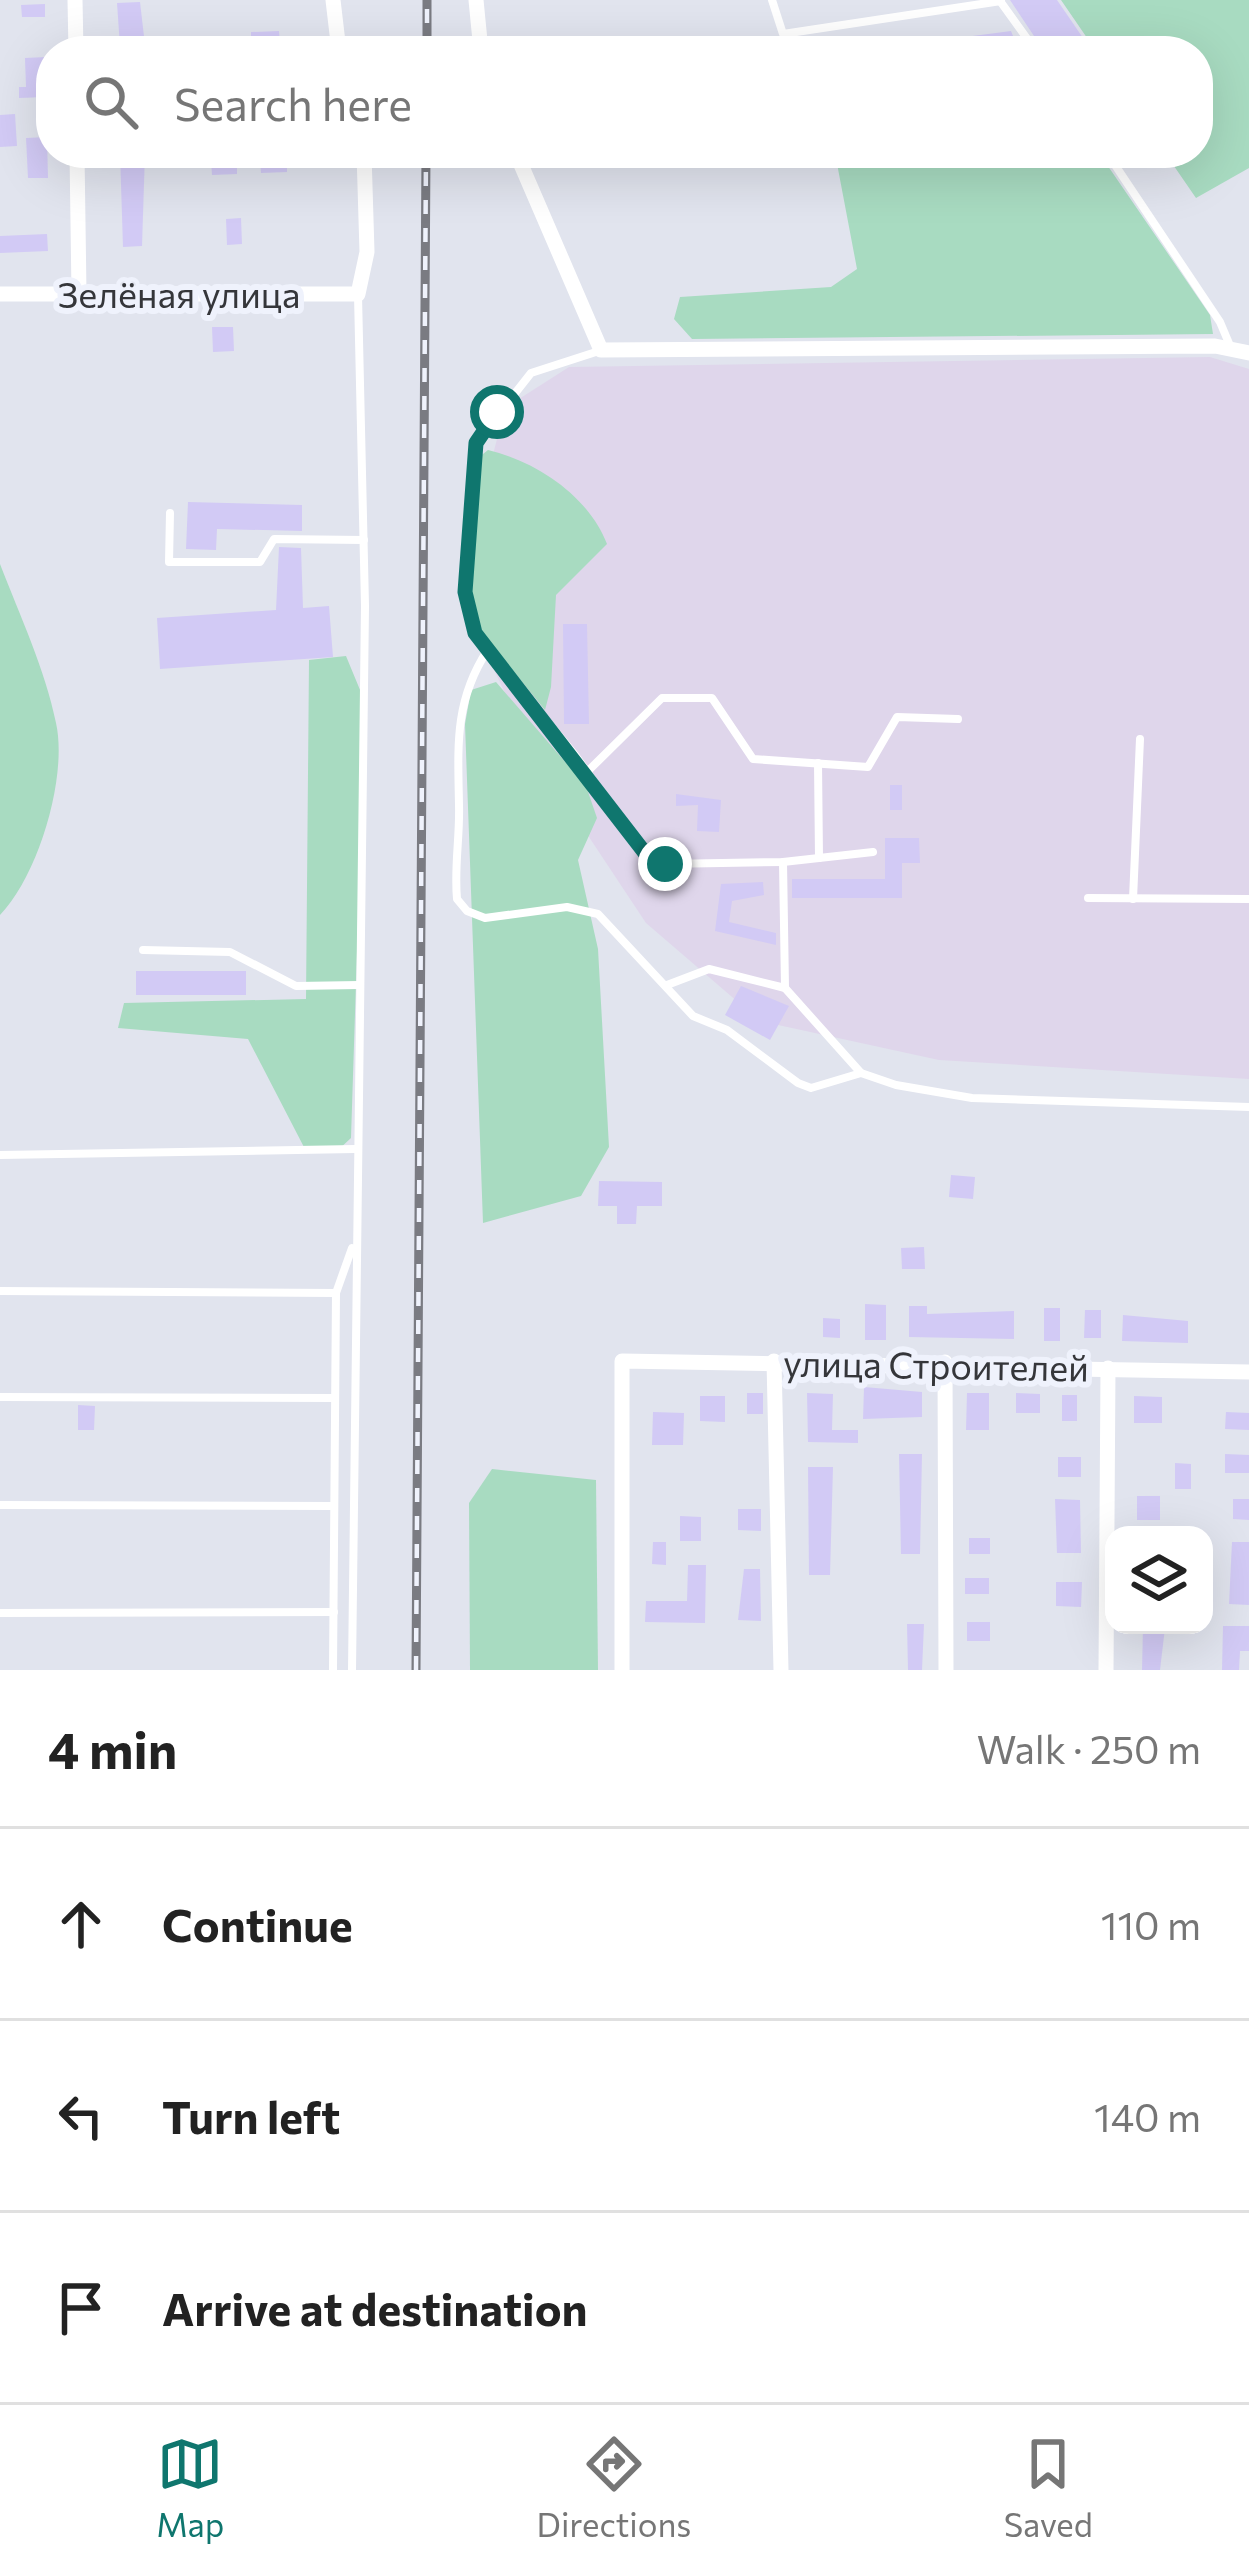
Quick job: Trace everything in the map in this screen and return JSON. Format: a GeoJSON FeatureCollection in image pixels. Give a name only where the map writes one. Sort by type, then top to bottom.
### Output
{"type":"FeatureCollection","features":[{"type":"Feature","properties":{"kind":"street"},"geometry":{"type":"LineString","coordinates":[[75,0],[76,36]]}},
{"type":"Feature","properties":{"kind":"street"},"geometry":{"type":"LineString","coordinates":[[333,0],[337,36]]}},
{"type":"Feature","properties":{"kind":"street"},"geometry":{"type":"LineString","coordinates":[[476,0],[480,36]]}},
{"type":"Feature","properties":{"kind":"street"},"geometry":{"type":"LineString","coordinates":[[77,168],[79,293]]}},
{"type":"Feature","properties":{"kind":"street"},"geometry":{"type":"LineString","coordinates":[[358,294],[367,252],[364,168]]}},
{"type":"Feature","properties":{"kind":"street"},"geometry":{"type":"LineString","coordinates":[[522,168],[601,350],[1231,348],[1249,353]]}},
{"type":"Feature","properties":{"kind":"street","name":"Зелёная улица"},"geometry":{"type":"LineString","coordinates":[[0,294],[358,294]]}},
{"type":"Feature","properties":{"kind":"street"},"geometry":{"type":"LineString","coordinates":[[773,1360],[781,1670]]}},
{"type":"Feature","properties":{"kind":"street","name":"улица Строителей"},"geometry":{"type":"LineString","coordinates":[[622,1670],[622,1361],[945,1362],[1249,1372]]}},
{"type":"Feature","properties":{"kind":"street"},"geometry":{"type":"LineString","coordinates":[[945,1362],[946,1670]]}},
{"type":"Feature","properties":{"kind":"street"},"geometry":{"type":"LineString","coordinates":[[1106,1670],[1108,1368]]}},
{"type":"Feature","properties":{"kind":"lane"},"geometry":{"type":"LineString","coordinates":[[772,0],[783,34],[1000,1],[1025,36]]}},
{"type":"Feature","properties":{"kind":"lane"},"geometry":{"type":"LineString","coordinates":[[1117,168],[1220,322],[1231,348]]}},
{"type":"Feature","properties":{"kind":"lane"},"geometry":{"type":"LineString","coordinates":[[352,1670],[364,540],[358,294]]}},
{"type":"Feature","properties":{"kind":"lane"},"geometry":{"type":"LineString","coordinates":[[601,350],[531,373],[476,443],[465,592],[475,633],[587,772],[645,853],[665,864],[783,862],[873,852]]}},
{"type":"Feature","properties":{"kind":"lane"},"geometry":{"type":"LineString","coordinates":[[170,514],[169,562],[260,562],[274,539],[364,540]]}},
{"type":"Feature","properties":{"kind":"lane"},"geometry":{"type":"LineString","coordinates":[[487,651],[470,677],[458,724],[457,899],[467,911],[485,918],[567,907],[598,914],[693,1016],[727,1030],[811,1088],[861,1073],[972,1098],[1249,1107]]}},
{"type":"Feature","properties":{"kind":"lane"},"geometry":{"type":"LineString","coordinates":[[587,772],[662,698],[712,698],[753,759],[818,764],[868,767],[897,717],[958,719]]}},
{"type":"Feature","properties":{"kind":"lane"},"geometry":{"type":"LineString","coordinates":[[1133,900],[1140,739]]}},
{"type":"Feature","properties":{"kind":"lane"},"geometry":{"type":"LineString","coordinates":[[818,764],[819,858]]}},
{"type":"Feature","properties":{"kind":"lane"},"geometry":{"type":"LineString","coordinates":[[783,862],[785,988]]}},
{"type":"Feature","properties":{"kind":"lane"},"geometry":{"type":"LineString","coordinates":[[1088,898],[1249,899]]}},
{"type":"Feature","properties":{"kind":"lane"},"geometry":{"type":"LineString","coordinates":[[143,950],[230,952],[296,986],[359,985]]}},
{"type":"Feature","properties":{"kind":"lane"},"geometry":{"type":"LineString","coordinates":[[667,985],[709,970],[785,988],[861,1073]]}},
{"type":"Feature","properties":{"kind":"lane"},"geometry":{"type":"LineString","coordinates":[[0,1156],[355,1149]]}},
{"type":"Feature","properties":{"kind":"lane"},"geometry":{"type":"LineString","coordinates":[[333,1670],[336,1293],[355,1241]]}},
{"type":"Feature","properties":{"kind":"lane"},"geometry":{"type":"LineString","coordinates":[[0,1291],[336,1293]]}},
{"type":"Feature","properties":{"kind":"lane"},"geometry":{"type":"LineString","coordinates":[[0,1397],[335,1398]]}},
{"type":"Feature","properties":{"kind":"lane"},"geometry":{"type":"LineString","coordinates":[[0,1504],[333,1506]]}},
{"type":"Feature","properties":{"kind":"lane"},"geometry":{"type":"LineString","coordinates":[[0,1612],[334,1612]]}},
{"type":"Feature","properties":{"kind":"shaded area"},"geometry":{"type":"Polygon","coordinates":[[[1210,357],[1249,369],[1249,1079],[939,1060],[760,1021],[646,923],[534,754],[486,653],[480,505],[505,408],[569,367],[1210,357]]]}},
{"type":"Feature","properties":{"kind":"green space"},"geometry":{"type":"Polygon","coordinates":[[[1061,0],[1249,0],[1249,168],[1196,198],[1175,168],[1213,168],[1213,36],[1086,36],[1061,0]]]}},
{"type":"Feature","properties":{"kind":"green space"},"geometry":{"type":"Polygon","coordinates":[[[838,168],[1109,168],[1210,315],[1213,334],[692,339],[674,319],[680,297],[831,287],[857,269],[838,168]]]}},
{"type":"Feature","properties":{"kind":"green space"},"geometry":{"type":"Polygon","coordinates":[[[488,450],[525,463],[559,484],[588,511],[607,544],[556,595],[551,687],[545,710],[470,618],[468,466],[488,450]]]}},
{"type":"Feature","properties":{"kind":"green space"},"geometry":{"type":"Polygon","coordinates":[[[0,564],[45,683],[59,745],[54,797],[38,851],[0,915],[0,564]]]}},
{"type":"Feature","properties":{"kind":"green space"},"geometry":{"type":"Polygon","coordinates":[[[346,656],[365,702],[351,1138],[337,1151],[306,1151],[248,1039],[118,1028],[124,1003],[306,999],[309,660],[346,656]]]}},
{"type":"Feature","properties":{"kind":"green space"},"geometry":{"type":"Polygon","coordinates":[[[496,682],[586,786],[597,818],[578,860],[598,949],[609,1147],[581,1196],[483,1223],[465,724],[471,690],[496,682]]]}},
{"type":"Feature","properties":{"kind":"green space"},"geometry":{"type":"Polygon","coordinates":[[[492,1469],[596,1480],[598,1670],[470,1670],[469,1503],[492,1469]]]}},
{"type":"Feature","properties":{"kind":"building"},"geometry":{"type":"Polygon","coordinates":[[[1010,0],[1057,0],[1082,36],[1034,36],[1010,0]]]}},
{"type":"Feature","properties":{"kind":"building"},"geometry":{"type":"Polygon","coordinates":[[[140,2],[144,36],[119,36],[117,3],[140,2]]]}},
{"type":"Feature","properties":{"kind":"building"},"geometry":{"type":"Polygon","coordinates":[[[45,4],[45,17],[22,17],[21,5],[45,4]]]}},
{"type":"Feature","properties":{"kind":"building"},"geometry":{"type":"Polygon","coordinates":[[[279,31],[279,36],[251,36],[251,32],[279,31]]]}},
{"type":"Feature","properties":{"kind":"building"},"geometry":{"type":"Polygon","coordinates":[[[1011,31],[1013,36],[973,36],[1011,31]]]}},
{"type":"Feature","properties":{"kind":"building"},"geometry":{"type":"Polygon","coordinates":[[[36,57],[36,97],[19,98],[19,87],[26,87],[25,58],[36,57]]]}},
{"type":"Feature","properties":{"kind":"building"},"geometry":{"type":"Polygon","coordinates":[[[15,114],[17,146],[0,147],[0,115],[15,114]]]}},
{"type":"Feature","properties":{"kind":"building"},"geometry":{"type":"Polygon","coordinates":[[[26,138],[36,138],[36,168],[48,168],[48,178],[28,178],[26,138]]]}},
{"type":"Feature","properties":{"kind":"building"},"geometry":{"type":"Polygon","coordinates":[[[120,168],[145,168],[142,246],[123,247],[120,168]]]}},
{"type":"Feature","properties":{"kind":"building"},"geometry":{"type":"Polygon","coordinates":[[[212,168],[237,168],[237,174],[212,175],[212,168]]]}},
{"type":"Feature","properties":{"kind":"building"},"geometry":{"type":"Polygon","coordinates":[[[261,168],[287,168],[287,172],[261,173],[261,168]]]}},
{"type":"Feature","properties":{"kind":"building"},"geometry":{"type":"Polygon","coordinates":[[[241,218],[242,244],[227,245],[226,219],[241,218]]]}},
{"type":"Feature","properties":{"kind":"building"},"geometry":{"type":"Polygon","coordinates":[[[47,234],[48,251],[0,253],[0,236],[47,234]]]}},
{"type":"Feature","properties":{"kind":"building"},"geometry":{"type":"Polygon","coordinates":[[[212,327],[233,327],[234,351],[213,352],[212,327]]]}},
{"type":"Feature","properties":{"kind":"building"},"geometry":{"type":"Polygon","coordinates":[[[188,502],[302,505],[302,531],[217,529],[216,550],[186,549],[188,502]]]}},
{"type":"Feature","properties":{"kind":"building"},"geometry":{"type":"Polygon","coordinates":[[[279,547],[301,548],[303,608],[329,606],[333,657],[160,669],[157,618],[276,610],[279,547]]]}},
{"type":"Feature","properties":{"kind":"building"},"geometry":{"type":"Polygon","coordinates":[[[563,624],[587,624],[589,724],[564,724],[563,624]]]}},
{"type":"Feature","properties":{"kind":"building"},"geometry":{"type":"Polygon","coordinates":[[[890,785],[902,785],[902,810],[890,810],[890,785]]]}},
{"type":"Feature","properties":{"kind":"building"},"geometry":{"type":"Polygon","coordinates":[[[676,794],[721,800],[719,832],[697,831],[698,805],[676,806],[676,794]]]}},
{"type":"Feature","properties":{"kind":"building"},"geometry":{"type":"Polygon","coordinates":[[[885,838],[919,838],[920,863],[902,863],[902,898],[792,898],[792,879],[885,879],[885,838]]]}},
{"type":"Feature","properties":{"kind":"building"},"geometry":{"type":"Polygon","coordinates":[[[763,882],[764,895],[732,901],[729,922],[776,933],[776,945],[715,931],[721,884],[763,882]]]}},
{"type":"Feature","properties":{"kind":"building"},"geometry":{"type":"Polygon","coordinates":[[[136,971],[246,971],[246,995],[136,995],[136,971]]]}},
{"type":"Feature","properties":{"kind":"building"},"geometry":{"type":"Polygon","coordinates":[[[741,986],[789,1006],[770,1040],[725,1015],[741,986]]]}},
{"type":"Feature","properties":{"kind":"building"},"geometry":{"type":"Polygon","coordinates":[[[951,1175],[975,1177],[973,1199],[949,1197],[951,1175]]]}},
{"type":"Feature","properties":{"kind":"building"},"geometry":{"type":"Polygon","coordinates":[[[599,1181],[662,1182],[662,1206],[637,1206],[636,1224],[617,1224],[617,1206],[598,1206],[599,1181]]]}},
{"type":"Feature","properties":{"kind":"building"},"geometry":{"type":"Polygon","coordinates":[[[924,1247],[925,1269],[902,1269],[901,1248],[924,1247]]]}},
{"type":"Feature","properties":{"kind":"building"},"geometry":{"type":"Polygon","coordinates":[[[865,1304],[886,1305],[886,1340],[865,1340],[865,1304]]]}},
{"type":"Feature","properties":{"kind":"building"},"geometry":{"type":"Polygon","coordinates":[[[909,1306],[927,1306],[927,1314],[1014,1311],[1014,1339],[909,1337],[909,1306]]]}},
{"type":"Feature","properties":{"kind":"building"},"geometry":{"type":"Polygon","coordinates":[[[1044,1308],[1060,1308],[1060,1341],[1044,1341],[1044,1308]]]}},
{"type":"Feature","properties":{"kind":"building"},"geometry":{"type":"Polygon","coordinates":[[[1085,1310],[1101,1310],[1101,1338],[1084,1338],[1085,1310]]]}},
{"type":"Feature","properties":{"kind":"building"},"geometry":{"type":"Polygon","coordinates":[[[1123,1315],[1188,1321],[1188,1343],[1122,1341],[1123,1315]]]}},
{"type":"Feature","properties":{"kind":"building"},"geometry":{"type":"Polygon","coordinates":[[[823,1318],[840,1319],[840,1338],[823,1337],[823,1318]]]}},
{"type":"Feature","properties":{"kind":"building"},"geometry":{"type":"Polygon","coordinates":[[[864,1387],[922,1392],[922,1417],[863,1419],[864,1387]]]}},
{"type":"Feature","properties":{"kind":"building"},"geometry":{"type":"Polygon","coordinates":[[[747,1393],[763,1393],[763,1414],[747,1414],[747,1393]]]}},
{"type":"Feature","properties":{"kind":"building"},"geometry":{"type":"Polygon","coordinates":[[[807,1393],[833,1394],[832,1430],[858,1430],[858,1443],[808,1442],[807,1393]]]}},
{"type":"Feature","properties":{"kind":"building"},"geometry":{"type":"Polygon","coordinates":[[[967,1393],[989,1393],[989,1430],[966,1430],[967,1393]]]}},
{"type":"Feature","properties":{"kind":"building"},"geometry":{"type":"Polygon","coordinates":[[[1016,1393],[1040,1394],[1040,1413],[1016,1413],[1016,1393]]]}},
{"type":"Feature","properties":{"kind":"building"},"geometry":{"type":"Polygon","coordinates":[[[1062,1395],[1077,1395],[1077,1421],[1062,1421],[1062,1395]]]}},
{"type":"Feature","properties":{"kind":"building"},"geometry":{"type":"Polygon","coordinates":[[[700,1396],[725,1396],[725,1422],[700,1421],[700,1396]]]}},
{"type":"Feature","properties":{"kind":"building"},"geometry":{"type":"Polygon","coordinates":[[[1134,1396],[1162,1397],[1162,1423],[1134,1423],[1134,1396]]]}},
{"type":"Feature","properties":{"kind":"building"},"geometry":{"type":"Polygon","coordinates":[[[78,1405],[95,1406],[94,1430],[78,1430],[78,1405]]]}},
{"type":"Feature","properties":{"kind":"building"},"geometry":{"type":"Polygon","coordinates":[[[653,1412],[684,1413],[683,1445],[652,1445],[653,1412]]]}},
{"type":"Feature","properties":{"kind":"building"},"geometry":{"type":"Polygon","coordinates":[[[1226,1412],[1249,1413],[1249,1430],[1225,1429],[1226,1412]]]}},
{"type":"Feature","properties":{"kind":"building"},"geometry":{"type":"Polygon","coordinates":[[[899,1454],[922,1454],[920,1554],[901,1554],[899,1454]]]}},
{"type":"Feature","properties":{"kind":"building"},"geometry":{"type":"Polygon","coordinates":[[[1225,1454],[1249,1455],[1249,1473],[1225,1473],[1225,1454]]]}},
{"type":"Feature","properties":{"kind":"building"},"geometry":{"type":"Polygon","coordinates":[[[1058,1457],[1081,1457],[1081,1477],[1058,1477],[1058,1457]]]}},
{"type":"Feature","properties":{"kind":"building"},"geometry":{"type":"Polygon","coordinates":[[[1175,1463],[1191,1464],[1191,1489],[1175,1489],[1175,1463]]]}},
{"type":"Feature","properties":{"kind":"building"},"geometry":{"type":"Polygon","coordinates":[[[808,1467],[833,1467],[830,1575],[809,1575],[808,1467]]]}},
{"type":"Feature","properties":{"kind":"building"},"geometry":{"type":"Polygon","coordinates":[[[1137,1496],[1160,1496],[1160,1520],[1137,1520],[1137,1496]]]}},
{"type":"Feature","properties":{"kind":"building"},"geometry":{"type":"Polygon","coordinates":[[[1055,1499],[1080,1500],[1081,1553],[1057,1553],[1055,1499]]]}},
{"type":"Feature","properties":{"kind":"building"},"geometry":{"type":"Polygon","coordinates":[[[1233,1499],[1249,1499],[1249,1520],[1233,1519],[1233,1499]]]}},
{"type":"Feature","properties":{"kind":"building"},"geometry":{"type":"Polygon","coordinates":[[[738,1509],[761,1509],[761,1531],[738,1530],[738,1509]]]}},
{"type":"Feature","properties":{"kind":"building"},"geometry":{"type":"Polygon","coordinates":[[[680,1516],[701,1517],[701,1541],[680,1541],[680,1516]]]}},
{"type":"Feature","properties":{"kind":"building"},"geometry":{"type":"Polygon","coordinates":[[[969,1538],[990,1538],[990,1554],[969,1554],[969,1538]]]}},
{"type":"Feature","properties":{"kind":"building"},"geometry":{"type":"Polygon","coordinates":[[[653,1542],[666,1542],[666,1565],[652,1564],[653,1542]]]}},
{"type":"Feature","properties":{"kind":"building"},"geometry":{"type":"Polygon","coordinates":[[[1232,1542],[1249,1542],[1249,1605],[1229,1604],[1232,1542]]]}},
{"type":"Feature","properties":{"kind":"building"},"geometry":{"type":"Polygon","coordinates":[[[688,1565],[706,1565],[705,1623],[645,1622],[646,1601],[687,1601],[688,1565]]]}},
{"type":"Feature","properties":{"kind":"building"},"geometry":{"type":"Polygon","coordinates":[[[744,1569],[760,1569],[761,1621],[738,1620],[744,1569]]]}},
{"type":"Feature","properties":{"kind":"building"},"geometry":{"type":"Polygon","coordinates":[[[965,1578],[989,1578],[989,1594],[965,1594],[965,1578]]]}},
{"type":"Feature","properties":{"kind":"building"},"geometry":{"type":"Polygon","coordinates":[[[1056,1582],[1082,1582],[1081,1607],[1056,1606],[1056,1582]]]}},
{"type":"Feature","properties":{"kind":"building"},"geometry":{"type":"Polygon","coordinates":[[[967,1622],[990,1622],[990,1641],[967,1641],[967,1622]]]}},
{"type":"Feature","properties":{"kind":"building"},"geometry":{"type":"Polygon","coordinates":[[[907,1624],[924,1624],[922,1670],[908,1670],[907,1624]]]}},
{"type":"Feature","properties":{"kind":"building"},"geometry":{"type":"Polygon","coordinates":[[[1223,1626],[1249,1626],[1249,1651],[1240,1651],[1239,1670],[1222,1670],[1223,1626]]]}},
{"type":"Feature","properties":{"kind":"building"},"geometry":{"type":"Polygon","coordinates":[[[1143,1634],[1164,1634],[1160,1670],[1142,1670],[1143,1634]]]}},
{"type":"Feature","properties":{"kind":"railway"},"geometry":{"type":"LineString","coordinates":[[427,0],[427,36]]}},
{"type":"Feature","properties":{"kind":"railway"},"geometry":{"type":"LineString","coordinates":[[416,1670],[426,168]]}},
{"type":"Feature","properties":{"kind":"route"},"geometry":{"type":"LineString","coordinates":[[497,412],[476,443],[465,592],[475,633],[501,671],[575,755],[645,853],[665,864]]}}]}
